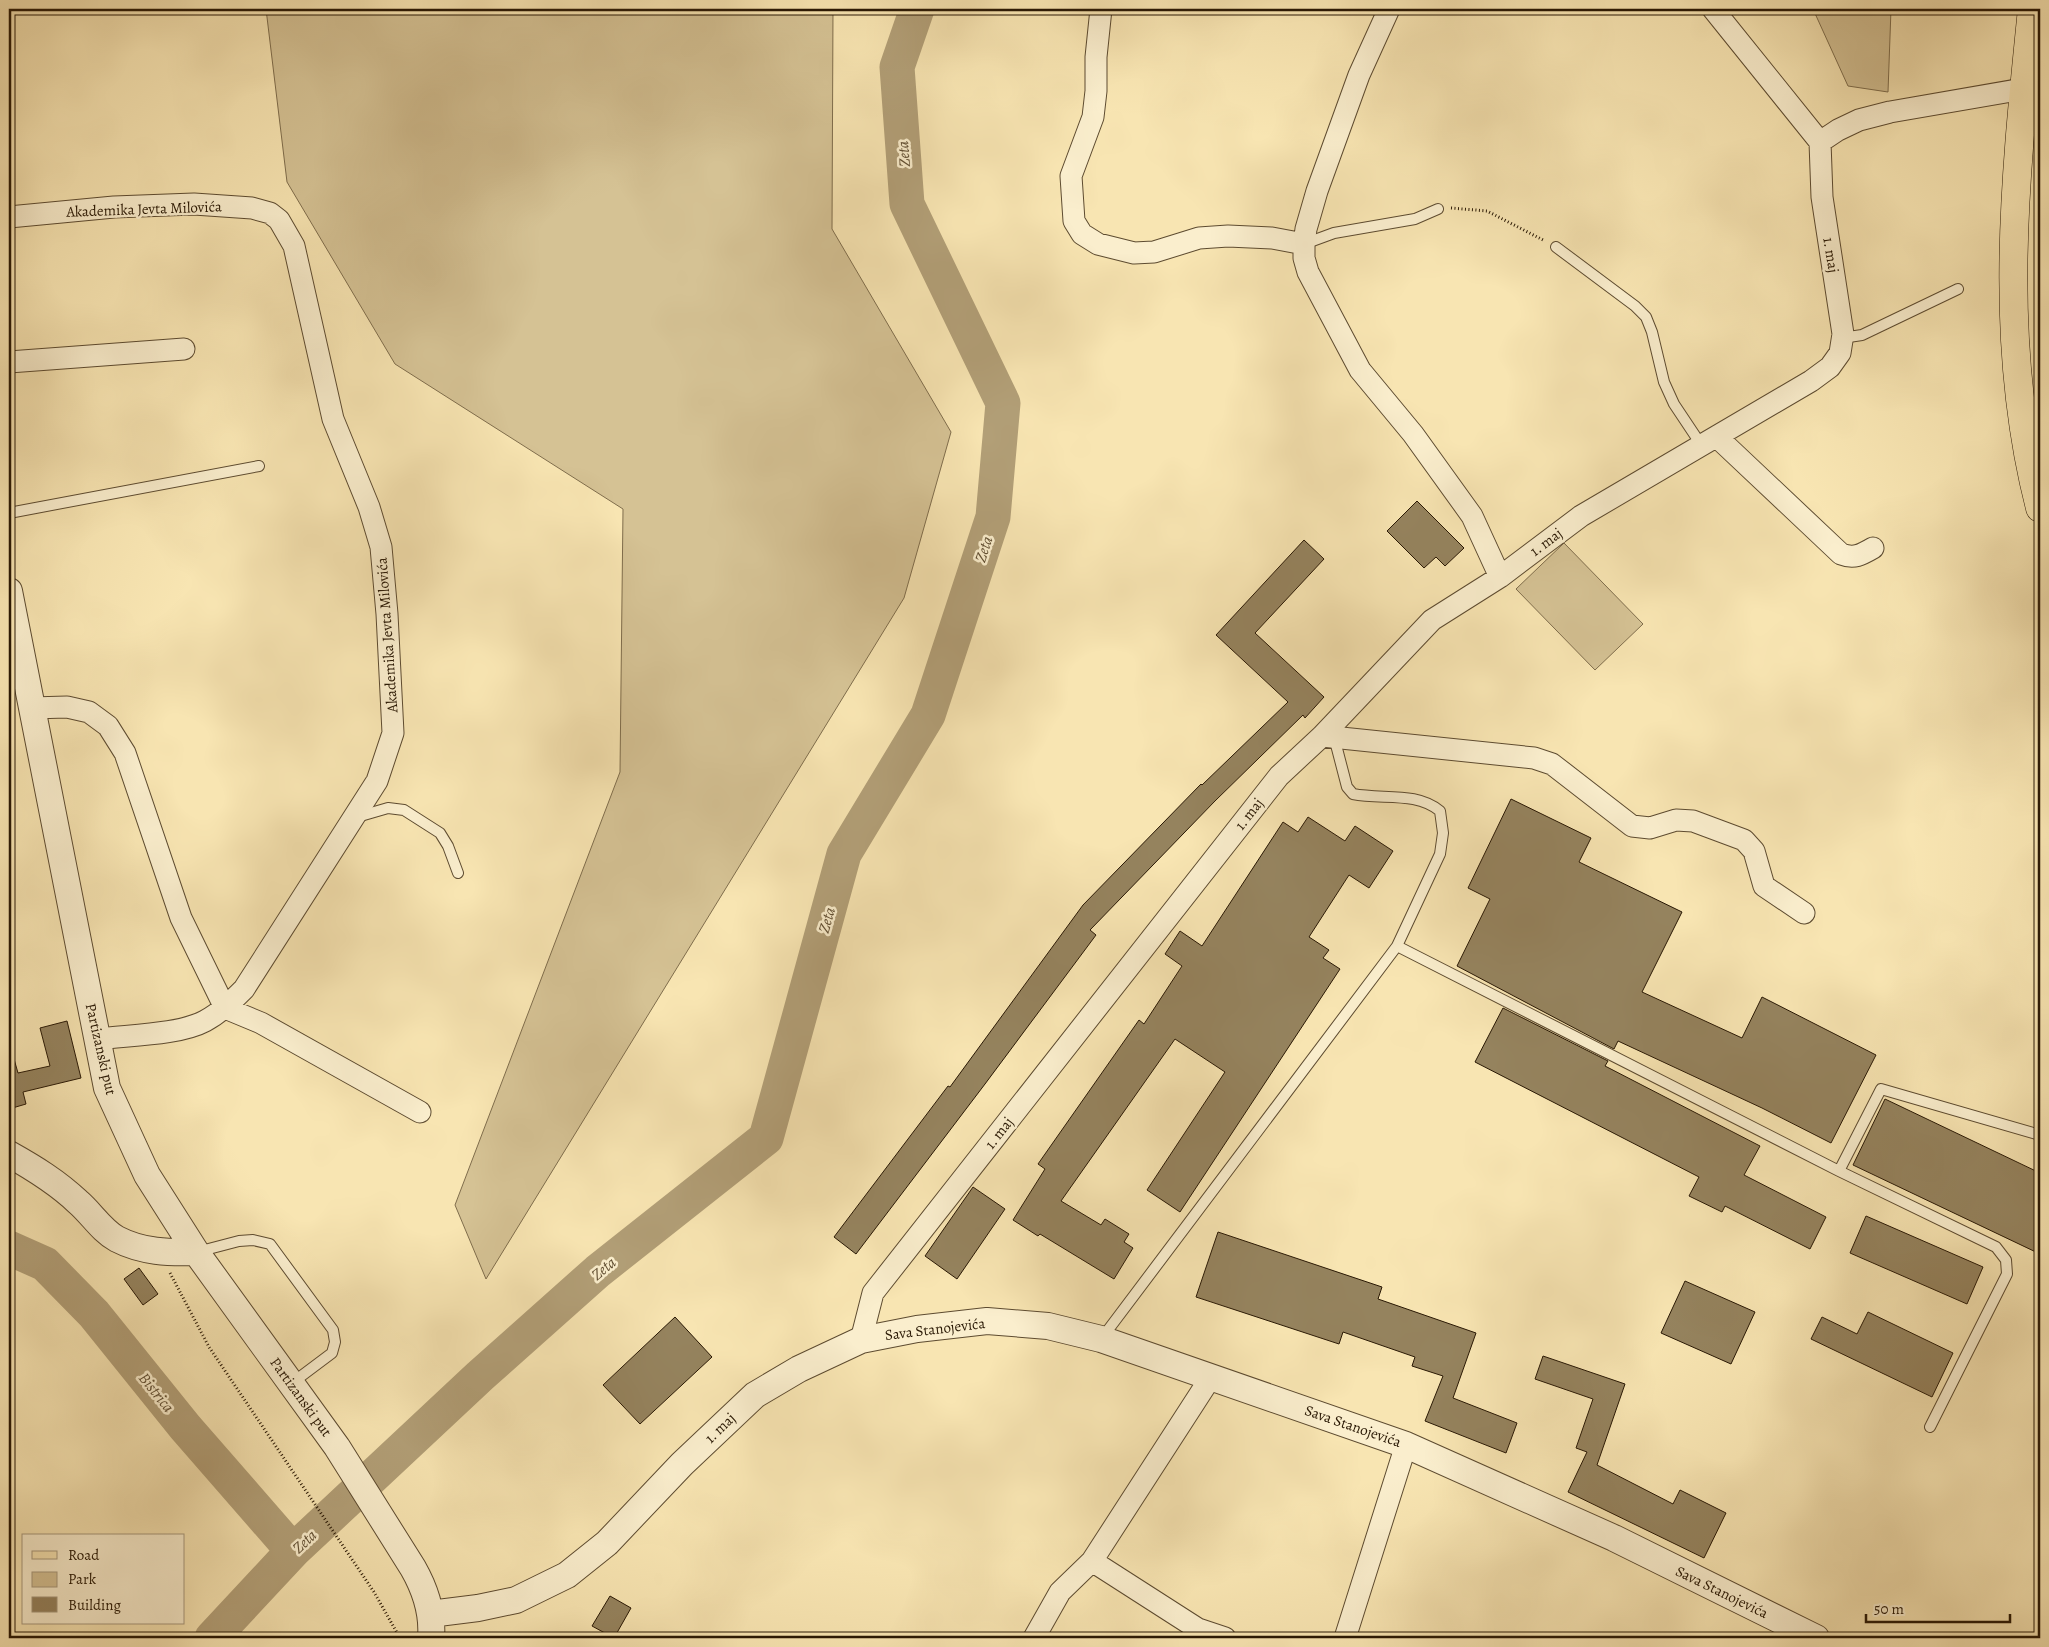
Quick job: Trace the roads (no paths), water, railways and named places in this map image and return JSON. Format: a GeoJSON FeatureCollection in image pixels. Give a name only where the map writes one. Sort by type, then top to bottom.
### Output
{"type":"FeatureCollection","features":[{"type":"Feature","properties":{"kind":"main road"},"geometry":{"type":"LineString","coordinates":[[2032,9],[2032,87],[2013,223],[2013,309],[2021,409],[2030,464],[2040,508]]}},
{"type":"Feature","properties":{"kind":"street"},"geometry":{"type":"LineString","coordinates":[[1101,9],[1093,117],[1072,176],[1074,221],[1082,234],[1098,244],[1134,253],[1154,252],[1200,238],[1228,236],[1272,238],[1304,244]]}},
{"type":"Feature","properties":{"kind":"street"},"geometry":{"type":"LineString","coordinates":[[1389,9],[1356,84],[1317,191],[1306,228],[1304,258],[1308,272],[1360,370],[1413,434],[1472,516],[1500,577]]}},
{"type":"Feature","properties":{"kind":"street"},"geometry":{"type":"LineString","coordinates":[[1714,9],[1820,142],[1838,130],[1859,120],[1890,112],[2032,87]]}},
{"type":"Feature","properties":{"kind":"street","name":"1. maj"},"geometry":{"type":"LineString","coordinates":[[430,1626],[478,1608],[516,1600],[568,1574],[607,1543],[682,1464],[755,1395],[799,1369],[861,1340],[873,1294],[1280,776],[1328,737],[1432,620],[1500,577],[1581,516],[1710,442],[1811,381],[1830,367],[1840,353],[1842,338],[1822,198],[1820,142]]}},
{"type":"Feature","properties":{"kind":"street","name":"Akademika Jevta Milovića"},"geometry":{"type":"LineString","coordinates":[[9,217],[122,207],[194,204],[252,208],[270,213],[278,220],[294,246],[333,419],[369,507],[381,546],[387,614],[393,733],[377,781],[244,990],[226,1008],[204,1022],[183,1029],[98,1039]]}},
{"type":"Feature","properties":{"kind":"street"},"geometry":{"type":"LineString","coordinates":[[9,362],[184,349]]}},
{"type":"Feature","properties":{"kind":"street"},"geometry":{"type":"LineString","coordinates":[[1710,442],[1841,554],[1850,558],[1859,556],[1873,548]]}},
{"type":"Feature","properties":{"kind":"street","name":"Partizanski put"},"geometry":{"type":"LineString","coordinates":[[9,597],[98,1039],[106,1088],[147,1175],[196,1252],[337,1447],[413,1568],[422,1584],[430,1626]]}},
{"type":"Feature","properties":{"kind":"street"},"geometry":{"type":"LineString","coordinates":[[31,708],[67,707],[81,710],[88,712],[108,726],[125,753],[180,918],[226,1008],[261,1023],[420,1112]]}},
{"type":"Feature","properties":{"kind":"street"},"geometry":{"type":"LineString","coordinates":[[1328,737],[1534,758],[1552,764],[1632,826],[1650,828],[1676,820],[1693,821],[1744,840],[1754,851],[1764,886],[1804,913]]}},
{"type":"Feature","properties":{"kind":"street"},"geometry":{"type":"LineString","coordinates":[[9,1154],[48,1176],[116,1238],[137,1247],[157,1251],[196,1252]]}},
{"type":"Feature","properties":{"kind":"street","name":"Sava Stanojevića"},"geometry":{"type":"LineString","coordinates":[[861,1340],[917,1329],[987,1322],[1048,1326],[1101,1338],[1406,1445],[1614,1538],[1816,1638]]}},
{"type":"Feature","properties":{"kind":"street"},"geometry":{"type":"LineString","coordinates":[[1034,1638],[1060,1592],[1092,1561],[1211,1377]]}},
{"type":"Feature","properties":{"kind":"street"},"geometry":{"type":"LineString","coordinates":[[1345,1638],[1406,1445]]}},
{"type":"Feature","properties":{"kind":"street"},"geometry":{"type":"LineString","coordinates":[[1092,1561],[1198,1629],[1225,1638]]}},
{"type":"Feature","properties":{"kind":"lane"},"geometry":{"type":"LineString","coordinates":[[1304,244],[1334,233],[1415,219],[1438,209]]}},
{"type":"Feature","properties":{"kind":"lane"},"geometry":{"type":"LineString","coordinates":[[1556,246],[1635,306],[1646,317],[1652,332],[1664,382],[1674,404],[1710,442]]}},
{"type":"Feature","properties":{"kind":"lane"},"geometry":{"type":"LineString","coordinates":[[1842,338],[1862,335],[1958,289]]}},
{"type":"Feature","properties":{"kind":"lane"},"geometry":{"type":"LineString","coordinates":[[9,513],[259,466]]}},
{"type":"Feature","properties":{"kind":"lane"},"geometry":{"type":"LineString","coordinates":[[1101,1338],[1397,946],[1440,854],[1443,832],[1440,811],[1431,804],[1418,799],[1353,794],[1347,787],[1328,737]]}},
{"type":"Feature","properties":{"kind":"lane"},"geometry":{"type":"LineString","coordinates":[[354,818],[388,808],[404,810],[440,834],[448,846],[458,873]]}},
{"type":"Feature","properties":{"kind":"lane"},"geometry":{"type":"LineString","coordinates":[[1397,946],[1838,1171],[1996,1248],[2006,1260],[2007,1274],[1930,1427]]}},
{"type":"Feature","properties":{"kind":"lane"},"geometry":{"type":"LineString","coordinates":[[1838,1171],[1881,1089],[2040,1135]]}},
{"type":"Feature","properties":{"kind":"lane"},"geometry":{"type":"LineString","coordinates":[[196,1252],[239,1241],[254,1240],[270,1244],[333,1330],[335,1342],[332,1353],[291,1384]]}},
{"type":"Feature","properties":{"kind":"waterway","name":"Zeta"},"geometry":{"type":"LineString","coordinates":[[212,1638],[293,1551],[480,1376],[598,1271],[766,1138],[844,854],[928,715],[993,517],[1003,403],[907,204],[897,67],[917,9]]}},
{"type":"Feature","properties":{"kind":"waterway","name":"Bistrica"},"geometry":{"type":"LineString","coordinates":[[9,1248],[45,1264],[94,1314],[185,1427],[293,1551]]}}]}
